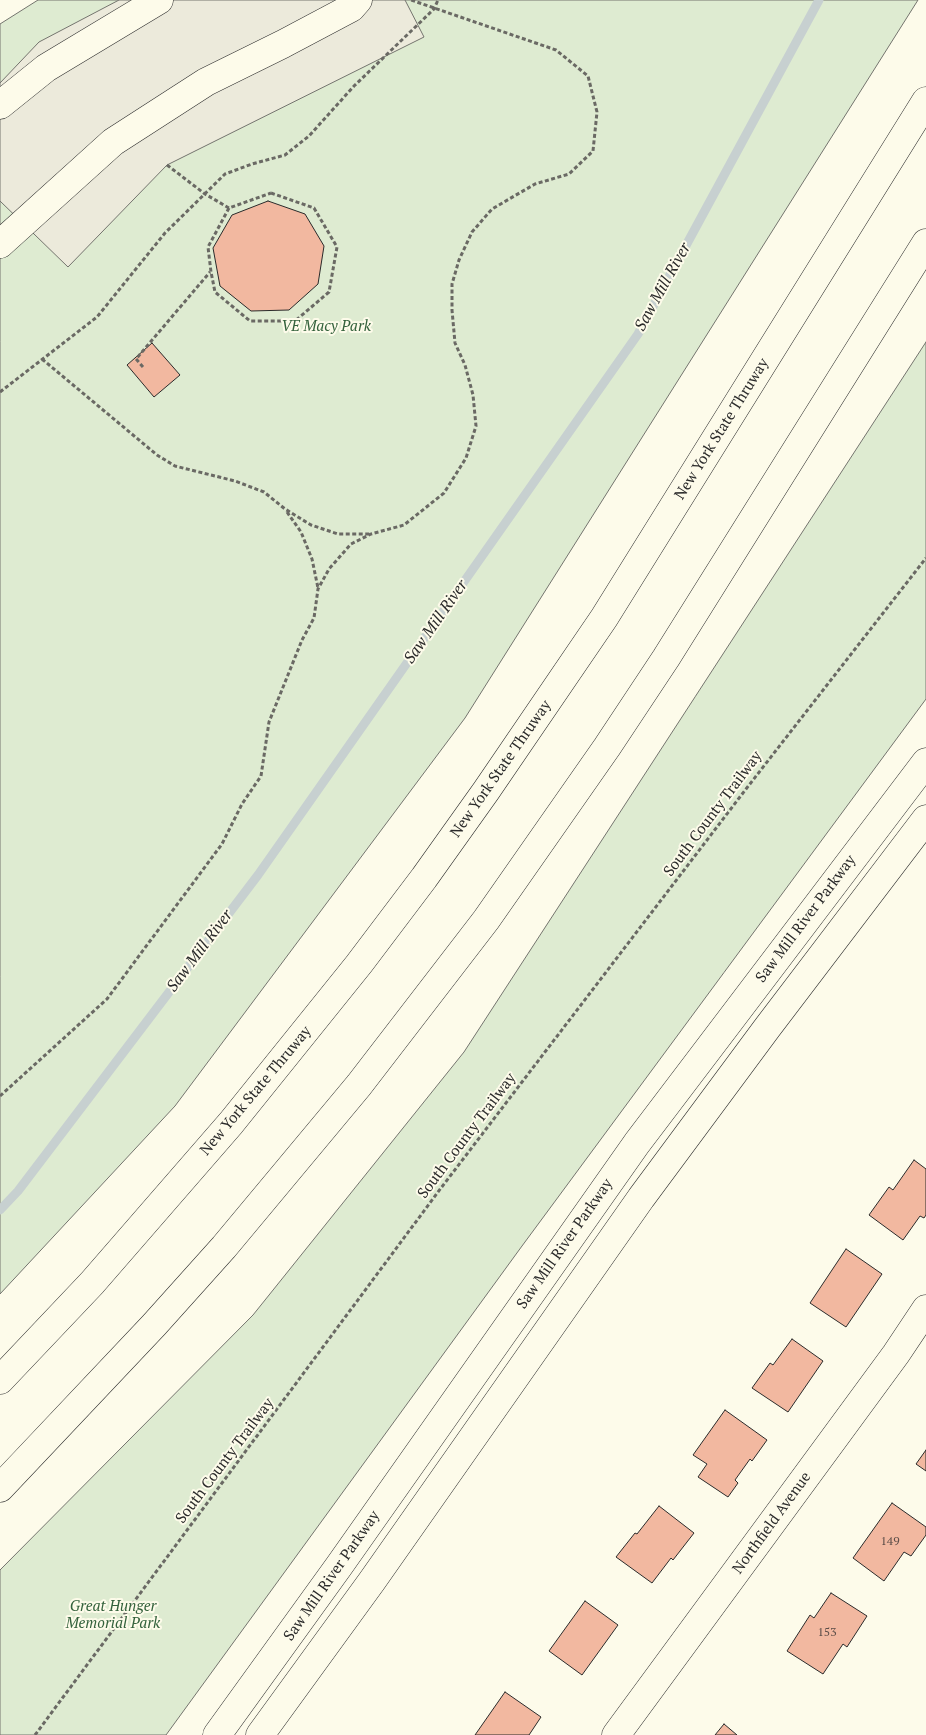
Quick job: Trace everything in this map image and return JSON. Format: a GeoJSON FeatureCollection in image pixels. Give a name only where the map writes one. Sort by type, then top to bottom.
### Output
{"type":"FeatureCollection","features":[{"type":"Feature","properties":{"kind":"main road"},"geometry":{"type":"LineString","coordinates":[[0,104],[46,68],[159,0]]}},
{"type":"Feature","properties":{"kind":"main road"},"geometry":{"type":"LineString","coordinates":[[0,244],[114,142],[206,82],[351,8],[358,0]]}},
{"type":"Feature","properties":{"kind":"main road","name":"New York State Thruway"},"geometry":{"type":"LineString","coordinates":[[0,1380],[92,1283],[231,1123],[334,996],[424,878],[497,776],[604,618],[926,101]]}},
{"type":"Feature","properties":{"kind":"main road"},"geometry":{"type":"LineString","coordinates":[[0,1488],[115,1367],[224,1247],[359,1085],[486,920],[585,779],[666,658],[926,243]]}},
{"type":"Feature","properties":{"kind":"main road","name":"Saw Mill River Parkway"},"geometry":{"type":"LineString","coordinates":[[217,1735],[345,1558],[638,1143],[926,762]]}},
{"type":"Feature","properties":{"kind":"main road"},"geometry":{"type":"LineString","coordinates":[[260,1735],[372,1581],[641,1198],[926,820]]}},
{"type":"Feature","properties":{"kind":"main road","name":"Northfield Avenue"},"geometry":{"type":"LineString","coordinates":[[616,1735],[896,1354],[926,1309]]}},
{"type":"Feature","properties":{"kind":"path"},"geometry":{"type":"LineString","coordinates":[[318,589],[329,569],[351,544],[371,534],[404,525],[444,493],[466,458],[476,426],[473,395],[465,365],[455,343],[452,284],[459,260],[472,232],[492,209],[535,184],[569,174],[593,151],[597,112],[588,76],[556,50],[411,0]]}},
{"type":"Feature","properties":{"kind":"path"},"geometry":{"type":"LineString","coordinates":[[0,392],[97,317],[165,234],[226,174],[252,164],[285,155],[309,136],[354,86],[434,9],[438,0]]}},
{"type":"Feature","properties":{"kind":"path"},"geometry":{"type":"LineString","coordinates":[[167,166],[205,194],[229,208]]}},
{"type":"Feature","properties":{"kind":"path"},"geometry":{"type":"LineString","coordinates":[[271,193],[314,208],[337,247],[329,292],[295,321],[250,321],[215,292],[211,272],[208,247],[229,208],[271,193]]}},
{"type":"Feature","properties":{"kind":"path"},"geometry":{"type":"LineString","coordinates":[[143,367],[136,358],[211,272]]}},
{"type":"Feature","properties":{"kind":"path"},"geometry":{"type":"LineString","coordinates":[[42,359],[157,455],[175,466],[235,481],[264,492],[285,509],[312,525],[338,534],[371,534]]}},
{"type":"Feature","properties":{"kind":"path"},"geometry":{"type":"LineString","coordinates":[[0,1096],[107,999],[222,844],[242,804],[261,776],[269,722],[302,640],[314,618],[318,589],[312,559],[301,532],[285,509]]}},
{"type":"Feature","properties":{"kind":"path","name":"South County Trailway"},"geometry":{"type":"LineString","coordinates":[[35,1735],[442,1188],[746,789],[926,558]]}},
{"type":"Feature","properties":{"kind":"green space","name":"VE Macy Park"},"geometry":{"type":"Polygon","coordinates":[[[38,0],[918,0],[465,718],[175,1106],[0,1294],[0,24],[38,0]]]}},
{"type":"Feature","properties":{"kind":"green space","name":"Great Hunger Memorial Park"},"geometry":{"type":"Polygon","coordinates":[[[926,342],[926,699],[522,1246],[166,1735],[0,1735],[0,1570],[253,1315],[464,1052],[926,342]]]}},
{"type":"Feature","properties":{"kind":"shaded area"},"geometry":{"type":"Polygon","coordinates":[[[119,0],[405,0],[424,37],[167,165],[68,267],[0,201],[0,83],[39,42],[119,0]]]}},
{"type":"Feature","properties":{"kind":"building"},"geometry":{"type":"Polygon","coordinates":[[[268,201],[305,214],[324,246],[318,284],[289,310],[251,311],[220,286],[213,248],[232,215],[268,201]]]}},
{"type":"Feature","properties":{"kind":"building"},"geometry":{"type":"Polygon","coordinates":[[[152,343],[180,375],[154,397],[127,365],[152,343]]]}},
{"type":"Feature","properties":{"kind":"building"},"geometry":{"type":"Polygon","coordinates":[[[914,1160],[926,1169],[926,1215],[924,1218],[920,1216],[903,1240],[869,1215],[889,1187],[893,1190],[914,1160]]]}},
{"type":"Feature","properties":{"kind":"building"},"geometry":{"type":"Polygon","coordinates":[[[846,1249],[882,1274],[846,1327],[810,1303],[846,1249]]]}},
{"type":"Feature","properties":{"kind":"building"},"geometry":{"type":"Polygon","coordinates":[[[792,1339],[823,1361],[788,1412],[752,1388],[770,1363],[773,1365],[792,1339]]]}},
{"type":"Feature","properties":{"kind":"building"},"geometry":{"type":"Polygon","coordinates":[[[725,1410],[767,1440],[735,1480],[738,1483],[728,1497],[698,1477],[707,1464],[693,1455],[725,1410]]]}},
{"type":"Feature","properties":{"kind":"building"},"geometry":{"type":"Polygon","coordinates":[[[926,1450],[926,1471],[916,1464],[926,1450]]]}},
{"type":"Feature","properties":{"kind":"building"},"geometry":{"type":"Polygon","coordinates":[[[892,1503],[926,1527],[926,1535],[911,1556],[904,1552],[884,1581],[853,1558],[892,1503]]]}},
{"type":"Feature","properties":{"kind":"building"},"geometry":{"type":"Polygon","coordinates":[[[659,1506],[694,1533],[673,1560],[671,1558],[652,1583],[616,1557],[659,1506]]]}},
{"type":"Feature","properties":{"kind":"building"},"geometry":{"type":"Polygon","coordinates":[[[831,1593],[867,1616],[847,1647],[843,1644],[823,1674],[787,1651],[810,1615],[814,1618],[831,1593]]]}},
{"type":"Feature","properties":{"kind":"building"},"geometry":{"type":"Polygon","coordinates":[[[585,1601],[618,1625],[582,1675],[549,1651],[585,1601]]]}},
{"type":"Feature","properties":{"kind":"building"},"geometry":{"type":"Polygon","coordinates":[[[505,1692],[541,1717],[529,1735],[475,1735],[505,1692]]]}},
{"type":"Feature","properties":{"kind":"building"},"geometry":{"type":"Polygon","coordinates":[[[724,1724],[737,1735],[715,1735],[724,1724]]]}},
{"type":"Feature","properties":{"kind":"waterway","name":"Saw Mill River"},"geometry":{"type":"LineString","coordinates":[[0,1210],[18,1191],[258,875],[638,334],[819,0]]}}]}
